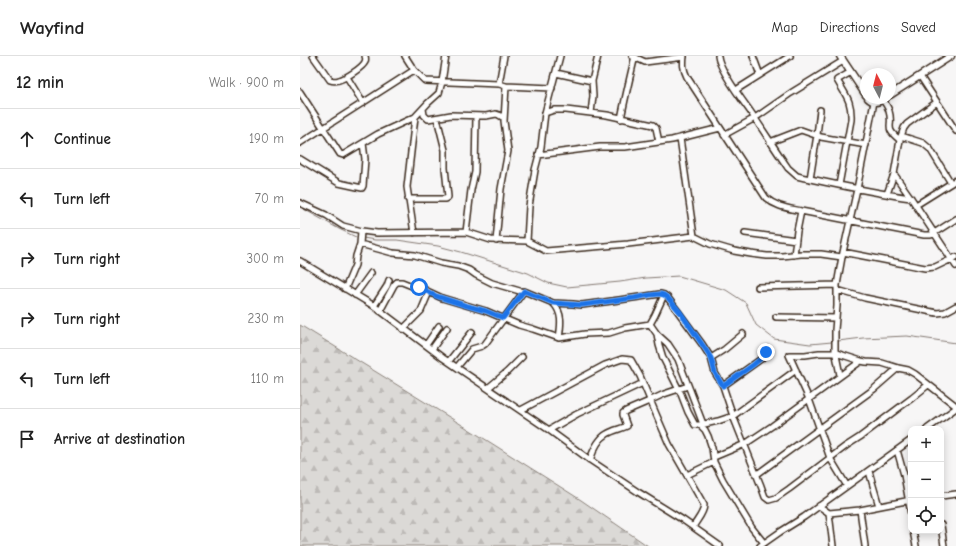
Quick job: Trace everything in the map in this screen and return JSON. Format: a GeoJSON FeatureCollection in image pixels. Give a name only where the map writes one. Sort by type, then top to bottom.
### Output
{"type":"FeatureCollection","features":[{"type":"Feature","properties":{"kind":"main road"},"geometry":{"type":"LineString","coordinates":[[896,91],[951,56]]}},
{"type":"Feature","properties":{"kind":"main road"},"geometry":{"type":"LineString","coordinates":[[842,58],[860,86]]}},
{"type":"Feature","properties":{"kind":"street"},"geometry":{"type":"LineString","coordinates":[[313,56],[330,80],[334,81],[347,77],[365,64],[365,56]]}},
{"type":"Feature","properties":{"kind":"street"},"geometry":{"type":"LineString","coordinates":[[405,56],[410,59],[414,70],[425,81],[552,88]]}},
{"type":"Feature","properties":{"kind":"street"},"geometry":{"type":"LineString","coordinates":[[300,92],[322,128],[341,155],[343,155],[378,134],[415,117],[437,96],[442,82],[446,56]]}},
{"type":"Feature","properties":{"kind":"street"},"geometry":{"type":"LineString","coordinates":[[499,84],[504,56]]}},
{"type":"Feature","properties":{"kind":"street"},"geometry":{"type":"LineString","coordinates":[[527,241],[529,206],[538,155],[541,147],[545,113],[560,56]]}},
{"type":"Feature","properties":{"kind":"street"},"geometry":{"type":"LineString","coordinates":[[591,113],[593,96],[592,81],[598,56]]}},
{"type":"Feature","properties":{"kind":"street"},"geometry":{"type":"LineString","coordinates":[[621,119],[624,100],[630,81],[633,56],[645,62],[684,57],[683,70],[687,77],[766,198],[772,203],[801,211],[920,235],[934,233],[956,219]]}},
{"type":"Feature","properties":{"kind":"street"},"geometry":{"type":"LineString","coordinates":[[718,56],[718,60],[722,68],[754,118],[791,171],[797,176],[857,189],[911,198]]}},
{"type":"Feature","properties":{"kind":"street"},"geometry":{"type":"LineString","coordinates":[[753,56],[760,75]]}},
{"type":"Feature","properties":{"kind":"street"},"geometry":{"type":"LineString","coordinates":[[736,90],[790,56]]}},
{"type":"Feature","properties":{"kind":"street"},"geometry":{"type":"LineString","coordinates":[[724,135],[754,118],[842,58]]}},
{"type":"Feature","properties":{"kind":"street"},"geometry":{"type":"LineString","coordinates":[[300,143],[414,70]]}},
{"type":"Feature","properties":{"kind":"street"},"geometry":{"type":"LineString","coordinates":[[840,185],[852,110],[850,101],[837,80],[851,72]]}},
{"type":"Feature","properties":{"kind":"street"},"geometry":{"type":"LineString","coordinates":[[556,73],[592,81]]}},
{"type":"Feature","properties":{"kind":"street"},"geometry":{"type":"LineString","coordinates":[[920,76],[956,131]]}},
{"type":"Feature","properties":{"kind":"street"},"geometry":{"type":"LineString","coordinates":[[347,77],[362,103]]}},
{"type":"Feature","properties":{"kind":"street"},"geometry":{"type":"LineString","coordinates":[[496,241],[501,189],[508,151],[504,118],[506,86]]}},
{"type":"Feature","properties":{"kind":"street"},"geometry":{"type":"LineString","coordinates":[[887,194],[894,174],[900,138],[904,128],[907,124],[937,102]]}},
{"type":"Feature","properties":{"kind":"street"},"geometry":{"type":"LineString","coordinates":[[840,375],[836,353],[835,330],[837,288],[842,254],[857,189],[874,104]]}},
{"type":"Feature","properties":{"kind":"street"},"geometry":{"type":"LineString","coordinates":[[887,104],[890,112],[891,132],[900,138],[923,143],[930,149],[951,183]]}},
{"type":"Feature","properties":{"kind":"street"},"geometry":{"type":"LineString","coordinates":[[423,109],[424,115],[428,119],[451,115],[486,116],[496,114],[504,118]]}},
{"type":"Feature","properties":{"kind":"street"},"geometry":{"type":"LineString","coordinates":[[545,113],[559,109],[591,113],[653,125],[656,128],[658,142]]}},
{"type":"Feature","properties":{"kind":"street"},"geometry":{"type":"LineString","coordinates":[[810,179],[820,110]]}},
{"type":"Feature","properties":{"kind":"street"},"geometry":{"type":"LineString","coordinates":[[466,232],[471,190],[475,172],[476,116]]}},
{"type":"Feature","properties":{"kind":"street"},"geometry":{"type":"LineString","coordinates":[[414,233],[407,187],[415,117]]}},
{"type":"Feature","properties":{"kind":"street"},"geometry":{"type":"LineString","coordinates":[[408,199],[445,199],[448,197],[445,150],[437,118]]}},
{"type":"Feature","properties":{"kind":"street"},"geometry":{"type":"LineString","coordinates":[[538,155],[600,148],[625,147],[680,138],[720,128]]}},
{"type":"Feature","properties":{"kind":"street"},"geometry":{"type":"LineString","coordinates":[[770,142],[799,130],[866,145]]}},
{"type":"Feature","properties":{"kind":"street"},"geometry":{"type":"LineString","coordinates":[[680,138],[694,236]]}},
{"type":"Feature","properties":{"kind":"street"},"geometry":{"type":"LineString","coordinates":[[300,159],[339,183],[362,188],[365,159],[363,143]]}},
{"type":"Feature","properties":{"kind":"street"},"geometry":{"type":"LineString","coordinates":[[894,174],[934,233],[954,259],[956,266]]}},
{"type":"Feature","properties":{"kind":"street"},"geometry":{"type":"LineString","coordinates":[[916,205],[956,180]]}},
{"type":"Feature","properties":{"kind":"street"},"geometry":{"type":"LineString","coordinates":[[300,203],[326,215],[361,237],[393,253],[415,255],[441,263],[458,266],[469,270],[492,283],[522,292],[524,291],[553,303],[582,305],[650,295],[664,295],[680,312],[711,358],[715,373],[723,386],[733,416],[767,499],[771,500],[782,494],[912,398],[928,384]]}},
{"type":"Feature","properties":{"kind":"street"},"geometry":{"type":"LineString","coordinates":[[794,255],[801,211]]}},
{"type":"Feature","properties":{"kind":"street"},"geometry":{"type":"LineString","coordinates":[[361,237],[377,233],[466,232],[496,241],[527,241],[546,251],[628,244],[694,236],[704,242],[734,251],[767,256],[842,254],[925,268],[935,267],[954,259]]}},
{"type":"Feature","properties":{"kind":"street"},"geometry":{"type":"LineString","coordinates":[[745,233],[796,240]]}},
{"type":"Feature","properties":{"kind":"street"},"geometry":{"type":"LineString","coordinates":[[345,289],[355,265],[361,237]]}},
{"type":"Feature","properties":{"kind":"street"},"geometry":{"type":"LineString","coordinates":[[300,261],[374,306],[426,345],[521,410],[590,460],[720,546]]}},
{"type":"Feature","properties":{"kind":"street"},"geometry":{"type":"LineString","coordinates":[[355,295],[371,273]]}},
{"type":"Feature","properties":{"kind":"street"},"geometry":{"type":"LineString","coordinates":[[374,306],[387,286],[389,280]]}},
{"type":"Feature","properties":{"kind":"street"},"geometry":{"type":"LineString","coordinates":[[380,311],[397,282],[402,282],[422,288],[442,298],[486,311],[519,326],[559,338],[585,334],[609,333],[625,328],[650,324]]}},
{"type":"Feature","properties":{"kind":"street"},"geometry":{"type":"LineString","coordinates":[[758,287],[837,288],[870,299],[937,313],[945,312],[956,306]]}},
{"type":"Feature","properties":{"kind":"street"},"geometry":{"type":"LineString","coordinates":[[403,328],[421,311],[430,292]]}},
{"type":"Feature","properties":{"kind":"street"},"geometry":{"type":"LineString","coordinates":[[457,367],[472,349],[485,344],[522,292]]}},
{"type":"Feature","properties":{"kind":"street"},"geometry":{"type":"LineString","coordinates":[[650,324],[664,295]]}},
{"type":"Feature","properties":{"kind":"street"},"geometry":{"type":"LineString","coordinates":[[553,303],[558,309],[560,316],[559,338]]}},
{"type":"Feature","properties":{"kind":"street"},"geometry":{"type":"LineString","coordinates":[[776,317],[836,318]]}},
{"type":"Feature","properties":{"kind":"street"},"geometry":{"type":"LineString","coordinates":[[650,324],[657,334],[668,344],[678,359],[701,425],[708,436],[714,459],[723,480],[762,545],[804,517],[908,442]]}},
{"type":"Feature","properties":{"kind":"street"},"geometry":{"type":"LineString","coordinates":[[426,345],[440,326]]}},
{"type":"Feature","properties":{"kind":"street"},"geometry":{"type":"LineString","coordinates":[[432,349],[446,328]]}},
{"type":"Feature","properties":{"kind":"street"},"geometry":{"type":"LineString","coordinates":[[449,361],[472,332]]}},
{"type":"Feature","properties":{"kind":"street"},"geometry":{"type":"LineString","coordinates":[[657,334],[663,358],[693,424],[696,426],[733,416],[796,370]]}},
{"type":"Feature","properties":{"kind":"street"},"geometry":{"type":"LineString","coordinates":[[711,358],[743,334]]}},
{"type":"Feature","properties":{"kind":"street"},"geometry":{"type":"LineString","coordinates":[[723,386],[764,356],[768,349]]}},
{"type":"Feature","properties":{"kind":"street"},"geometry":{"type":"LineString","coordinates":[[847,486],[830,458],[809,399],[789,355],[836,353],[861,361],[882,363],[908,370],[928,384],[956,408],[931,426]]}},
{"type":"Feature","properties":{"kind":"street"},"geometry":{"type":"LineString","coordinates":[[488,388],[522,357]]}},
{"type":"Feature","properties":{"kind":"street"},"geometry":{"type":"LineString","coordinates":[[521,410],[605,365],[622,359],[628,359],[633,363],[640,376],[677,459],[704,505],[703,512],[693,527]]}},
{"type":"Feature","properties":{"kind":"street"},"geometry":{"type":"LineString","coordinates":[[687,475],[744,444],[772,426],[861,361]]}},
{"type":"Feature","properties":{"kind":"street"},"geometry":{"type":"LineString","coordinates":[[756,475],[874,389],[898,368]]}},
{"type":"Feature","properties":{"kind":"street"},"geometry":{"type":"LineString","coordinates":[[549,430],[577,414],[643,383]]}},
{"type":"Feature","properties":{"kind":"street"},"geometry":{"type":"LineString","coordinates":[[590,460],[603,436],[627,426],[623,415],[624,412],[664,394],[688,386]]}},
{"type":"Feature","properties":{"kind":"street"},"geometry":{"type":"LineString","coordinates":[[897,450],[909,498]]}},
{"type":"Feature","properties":{"kind":"street"},"geometry":{"type":"LineString","coordinates":[[869,471],[879,506]]}},
{"type":"Feature","properties":{"kind":"street"},"geometry":{"type":"LineString","coordinates":[[944,496],[956,494]]}},
{"type":"Feature","properties":{"kind":"street"},"geometry":{"type":"LineString","coordinates":[[819,506],[829,513],[860,510],[908,501]]}},
{"type":"Feature","properties":{"kind":"street"},"geometry":{"type":"LineString","coordinates":[[860,510],[865,546]]}},
{"type":"Feature","properties":{"kind":"street"},"geometry":{"type":"LineString","coordinates":[[829,513],[833,546]]}},
{"type":"Feature","properties":{"kind":"street"},"geometry":{"type":"LineString","coordinates":[[914,534],[916,546]]}},
{"type":"Feature","properties":{"kind":"street"},"geometry":{"type":"LineString","coordinates":[[942,534],[944,546]]}},
{"type":"Feature","properties":{"kind":"green space"},"geometry":{"type":"Polygon","coordinates":[[[300,325],[581,500],[648,546],[300,546],[300,325]]]}},
{"type":"Feature","properties":{"kind":"waterway"},"geometry":{"type":"LineString","coordinates":[[300,207],[358,238]]}},
{"type":"Feature","properties":{"kind":"waterway"},"geometry":{"type":"LineString","coordinates":[[363,238],[375,240],[397,240],[438,246],[528,273],[548,283],[567,287],[646,278],[679,276],[726,290],[746,303],[756,325],[774,339],[810,344],[832,342]]}},
{"type":"Feature","properties":{"kind":"waterway"},"geometry":{"type":"LineString","coordinates":[[838,341],[907,336],[956,343]]}},
{"type":"Feature","properties":{"kind":"route"},"geometry":{"type":"LineString","coordinates":[[419,287],[436,296],[486,311],[503,318],[524,291],[553,303],[582,305],[650,295],[664,295],[680,312],[706,350],[711,358],[715,373],[723,386],[753,365],[764,356],[766,352]]}}]}
